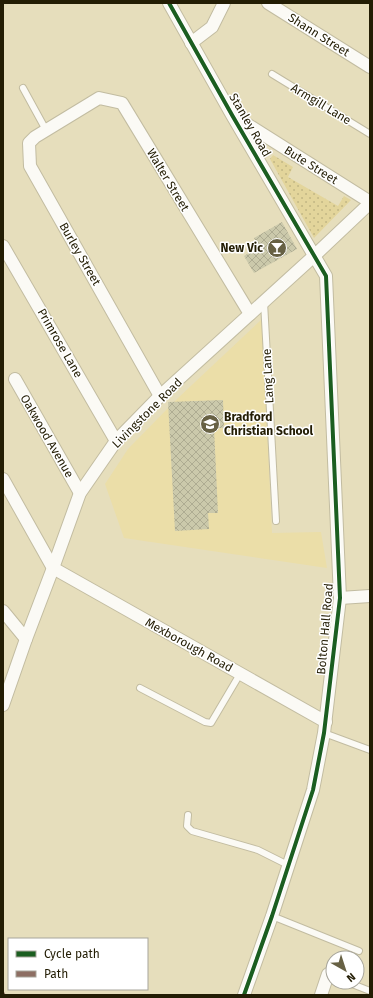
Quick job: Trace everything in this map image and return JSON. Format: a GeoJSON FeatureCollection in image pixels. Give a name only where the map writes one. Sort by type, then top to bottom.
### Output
{"type":"FeatureCollection","features":[{"type":"Feature","properties":{"kind":"street","name":"Stanley Road"},"geometry":{"type":"LineString","coordinates":[[169,3],[314,256]]}},
{"type":"Feature","properties":{"kind":"street"},"geometry":{"type":"LineString","coordinates":[[191,43],[212,27],[224,3]]}},
{"type":"Feature","properties":{"kind":"street","name":"Shann Street"},"geometry":{"type":"LineString","coordinates":[[268,3],[370,67]]}},
{"type":"Feature","properties":{"kind":"street","name":"Walter Street"},"geometry":{"type":"LineString","coordinates":[[61,121],[100,98],[122,103],[250,314]]}},
{"type":"Feature","properties":{"kind":"street","name":"Bute Street"},"geometry":{"type":"LineString","coordinates":[[232,115],[370,203]]}},
{"type":"Feature","properties":{"kind":"street","name":"Burley Street"},"geometry":{"type":"LineString","coordinates":[[61,121],[35,137],[29,143],[30,166],[160,396]]}},
{"type":"Feature","properties":{"kind":"street","name":"Livingstone Road"},"geometry":{"type":"LineString","coordinates":[[3,704],[80,493],[116,441],[160,396],[370,203]]}},
{"type":"Feature","properties":{"kind":"street","name":"Primrose Lane"},"geometry":{"type":"LineString","coordinates":[[3,246],[116,441]]}},
{"type":"Feature","properties":{"kind":"street","name":"Bolton Hall Road"},"geometry":{"type":"LineString","coordinates":[[244,995],[272,916],[313,790],[325,728],[340,598],[326,276],[314,256]]}},
{"type":"Feature","properties":{"kind":"street","name":"Oakwood Avenue"},"geometry":{"type":"LineString","coordinates":[[15,379],[80,493]]}},
{"type":"Feature","properties":{"kind":"street"},"geometry":{"type":"LineString","coordinates":[[3,479],[53,568]]}},
{"type":"Feature","properties":{"kind":"street","name":"Mexborough Road"},"geometry":{"type":"LineString","coordinates":[[53,568],[240,674],[325,728]]}},
{"type":"Feature","properties":{"kind":"street"},"geometry":{"type":"LineString","coordinates":[[340,598],[370,596]]}},
{"type":"Feature","properties":{"kind":"street"},"geometry":{"type":"LineString","coordinates":[[3,611],[26,639]]}},
{"type":"Feature","properties":{"kind":"lane","name":"Armgill Lane"},"geometry":{"type":"LineString","coordinates":[[272,74],[370,134]]}},
{"type":"Feature","properties":{"kind":"lane"},"geometry":{"type":"LineString","coordinates":[[23,88],[46,130]]}},
{"type":"Feature","properties":{"kind":"lane","name":"Lang Lane"},"geometry":{"type":"LineString","coordinates":[[264,302],[276,521]]}},
{"type":"Feature","properties":{"kind":"lane"},"geometry":{"type":"LineString","coordinates":[[140,688],[205,722],[211,723],[240,674]]}},
{"type":"Feature","properties":{"kind":"lane"},"geometry":{"type":"LineString","coordinates":[[325,728],[370,750]]}},
{"type":"Feature","properties":{"kind":"lane"},"geometry":{"type":"LineString","coordinates":[[188,815],[187,826],[192,831],[258,850],[288,865]]}},
{"type":"Feature","properties":{"kind":"lane"},"geometry":{"type":"LineString","coordinates":[[272,916],[357,950]]}},
{"type":"Feature","properties":{"kind":"shaded area"},"geometry":{"type":"Polygon","coordinates":[[[273,155],[293,167],[288,177],[338,206],[344,196],[351,200],[314,238],[270,159],[273,155]]]}},
{"type":"Feature","properties":{"kind":"shaded area","name":"Bradford Christian School"},"geometry":{"type":"Polygon","coordinates":[[[262,319],[272,533],[321,532],[327,568],[124,538],[105,484],[128,449],[177,399],[262,319]]]}},
{"type":"Feature","properties":{"kind":"building","name":"New Vic"},"geometry":{"type":"Polygon","coordinates":[[[282,222],[297,249],[254,273],[244,256],[259,247],[254,238],[282,222]]]}},
{"type":"Feature","properties":{"kind":"building"},"geometry":{"type":"Polygon","coordinates":[[[223,400],[224,428],[214,428],[218,513],[208,513],[209,529],[175,531],[168,402],[223,400]]]}},
{"type":"Feature","properties":{"kind":"cycle path"},"geometry":{"type":"LineString","coordinates":[[169,3],[232,115],[326,276],[340,598],[324,733],[313,790],[272,916],[244,995]]}},
{"type":"Feature","properties":{"kind":"place","name":"New Vic"},"geometry":{"type":"Point","coordinates":[277,248]}},
{"type":"Feature","properties":{"kind":"place","name":"Bradford Christian School"},"geometry":{"type":"Point","coordinates":[210,424]}}]}
